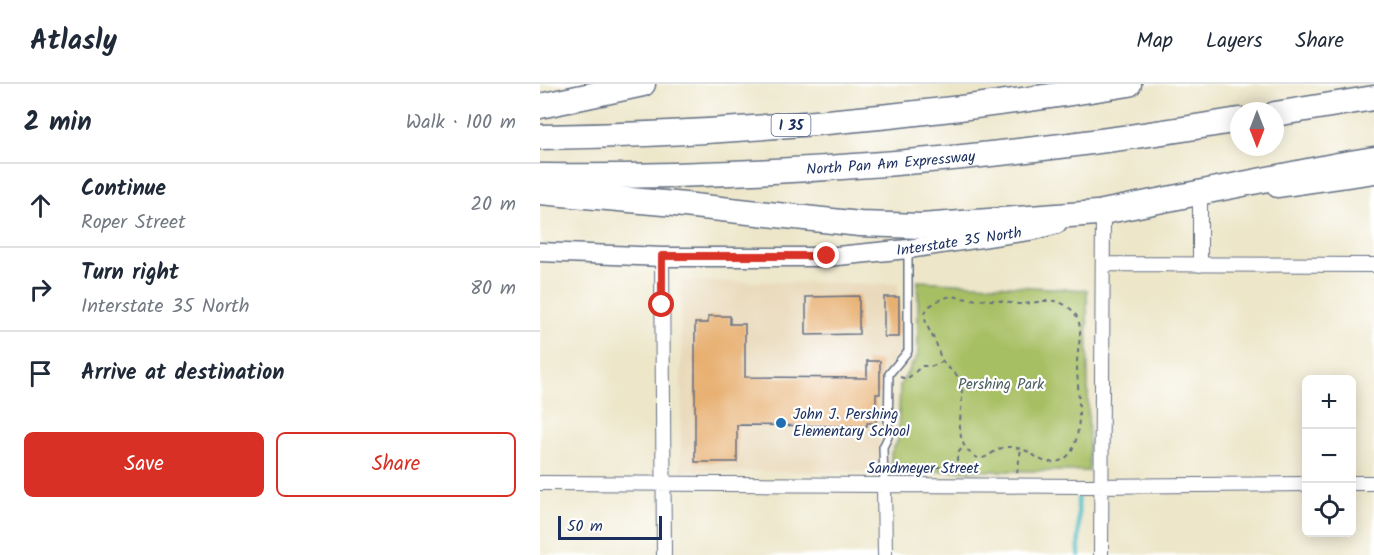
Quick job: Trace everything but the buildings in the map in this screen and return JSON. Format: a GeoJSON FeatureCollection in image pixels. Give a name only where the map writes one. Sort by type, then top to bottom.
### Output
{"type":"FeatureCollection","features":[{"type":"Feature","properties":{"kind":"highway"},"geometry":{"type":"LineString","coordinates":[[540,106],[643,84]]}},
{"type":"Feature","properties":{"kind":"highway","name":"I 35"},"geometry":{"type":"LineString","coordinates":[[540,137],[694,132],[911,115],[1129,84]]}},
{"type":"Feature","properties":{"kind":"highway"},"geometry":{"type":"LineString","coordinates":[[1284,113],[1374,98]]}},
{"type":"Feature","properties":{"kind":"highway","name":"North Pan Am Expressway"},"geometry":{"type":"LineString","coordinates":[[540,176],[774,172],[942,160],[1053,148],[1230,121]]}},
{"type":"Feature","properties":{"kind":"highway"},"geometry":{"type":"LineString","coordinates":[[540,192],[860,224],[921,226],[1100,213],[1374,159]]}},
{"type":"Feature","properties":{"kind":"main road","name":"Interstate 35 North"},"geometry":{"type":"LineString","coordinates":[[540,252],[662,256],[827,256],[908,249],[1035,230],[1100,213],[1374,174]]}},
{"type":"Feature","properties":{"kind":"street"},"geometry":{"type":"LineString","coordinates":[[1200,199],[1200,265]]}},
{"type":"Feature","properties":{"kind":"street"},"geometry":{"type":"LineString","coordinates":[[1100,213],[1102,264],[1101,555]]}},
{"type":"Feature","properties":{"kind":"street"},"geometry":{"type":"LineString","coordinates":[[662,256],[664,555]]}},
{"type":"Feature","properties":{"kind":"street"},"geometry":{"type":"LineString","coordinates":[[1102,264],[1374,265]]}},
{"type":"Feature","properties":{"kind":"street","name":"Sandmeyer Street"},"geometry":{"type":"LineString","coordinates":[[540,483],[1101,486],[1302,484]]}},
{"type":"Feature","properties":{"kind":"street"},"geometry":{"type":"LineString","coordinates":[[1356,483],[1374,483]]}},
{"type":"Feature","properties":{"kind":"street"},"geometry":{"type":"LineString","coordinates":[[884,484],[885,555]]}},
{"type":"Feature","properties":{"kind":"lane"},"geometry":{"type":"LineString","coordinates":[[884,484],[883,447],[888,437],[888,374],[908,351],[908,249]]}},
{"type":"Feature","properties":{"kind":"path"},"geometry":{"type":"LineString","coordinates":[[954,296],[966,300],[990,300],[1019,304],[1048,300],[1064,304],[1077,316],[1080,331],[1077,362],[1080,399],[1076,443],[1068,455],[1055,462],[1042,460],[1026,450],[1015,447],[1001,448],[985,458],[975,457],[964,446],[960,429],[962,387],[959,376],[942,362],[928,328],[925,314],[930,306],[945,297],[954,296]]}},
{"type":"Feature","properties":{"kind":"path"},"geometry":{"type":"LineString","coordinates":[[888,374],[907,379],[922,366],[933,366],[942,362]]}},
{"type":"Feature","properties":{"kind":"path"},"geometry":{"type":"LineString","coordinates":[[906,484],[906,467],[957,467],[957,454],[964,446]]}},
{"type":"Feature","properties":{"kind":"path"},"geometry":{"type":"LineString","coordinates":[[1017,484],[1016,466],[1021,449]]}},
{"type":"Feature","properties":{"kind":"shaded area","name":"John J. Pershing Elementary School"},"geometry":{"type":"Polygon","coordinates":[[[681,281],[898,284],[900,348],[883,376],[878,472],[681,471],[681,281]]]}},
{"type":"Feature","properties":{"kind":"green space","name":"Pershing Park"},"geometry":{"type":"Polygon","coordinates":[[[918,281],[1087,290],[1089,471],[891,471],[891,453],[898,440],[900,385],[918,355],[918,281]]]}},
{"type":"Feature","properties":{"kind":"waterway"},"geometry":{"type":"LineString","coordinates":[[1078,499],[1079,555]]}},
{"type":"Feature","properties":{"kind":"place","name":"John J. Pershing Elementary School"},"geometry":{"type":"Point","coordinates":[781,423]}},
{"type":"Feature","properties":{"kind":"route"},"geometry":{"type":"LineString","coordinates":[[662,305],[662,256],[827,256]]}}]}
